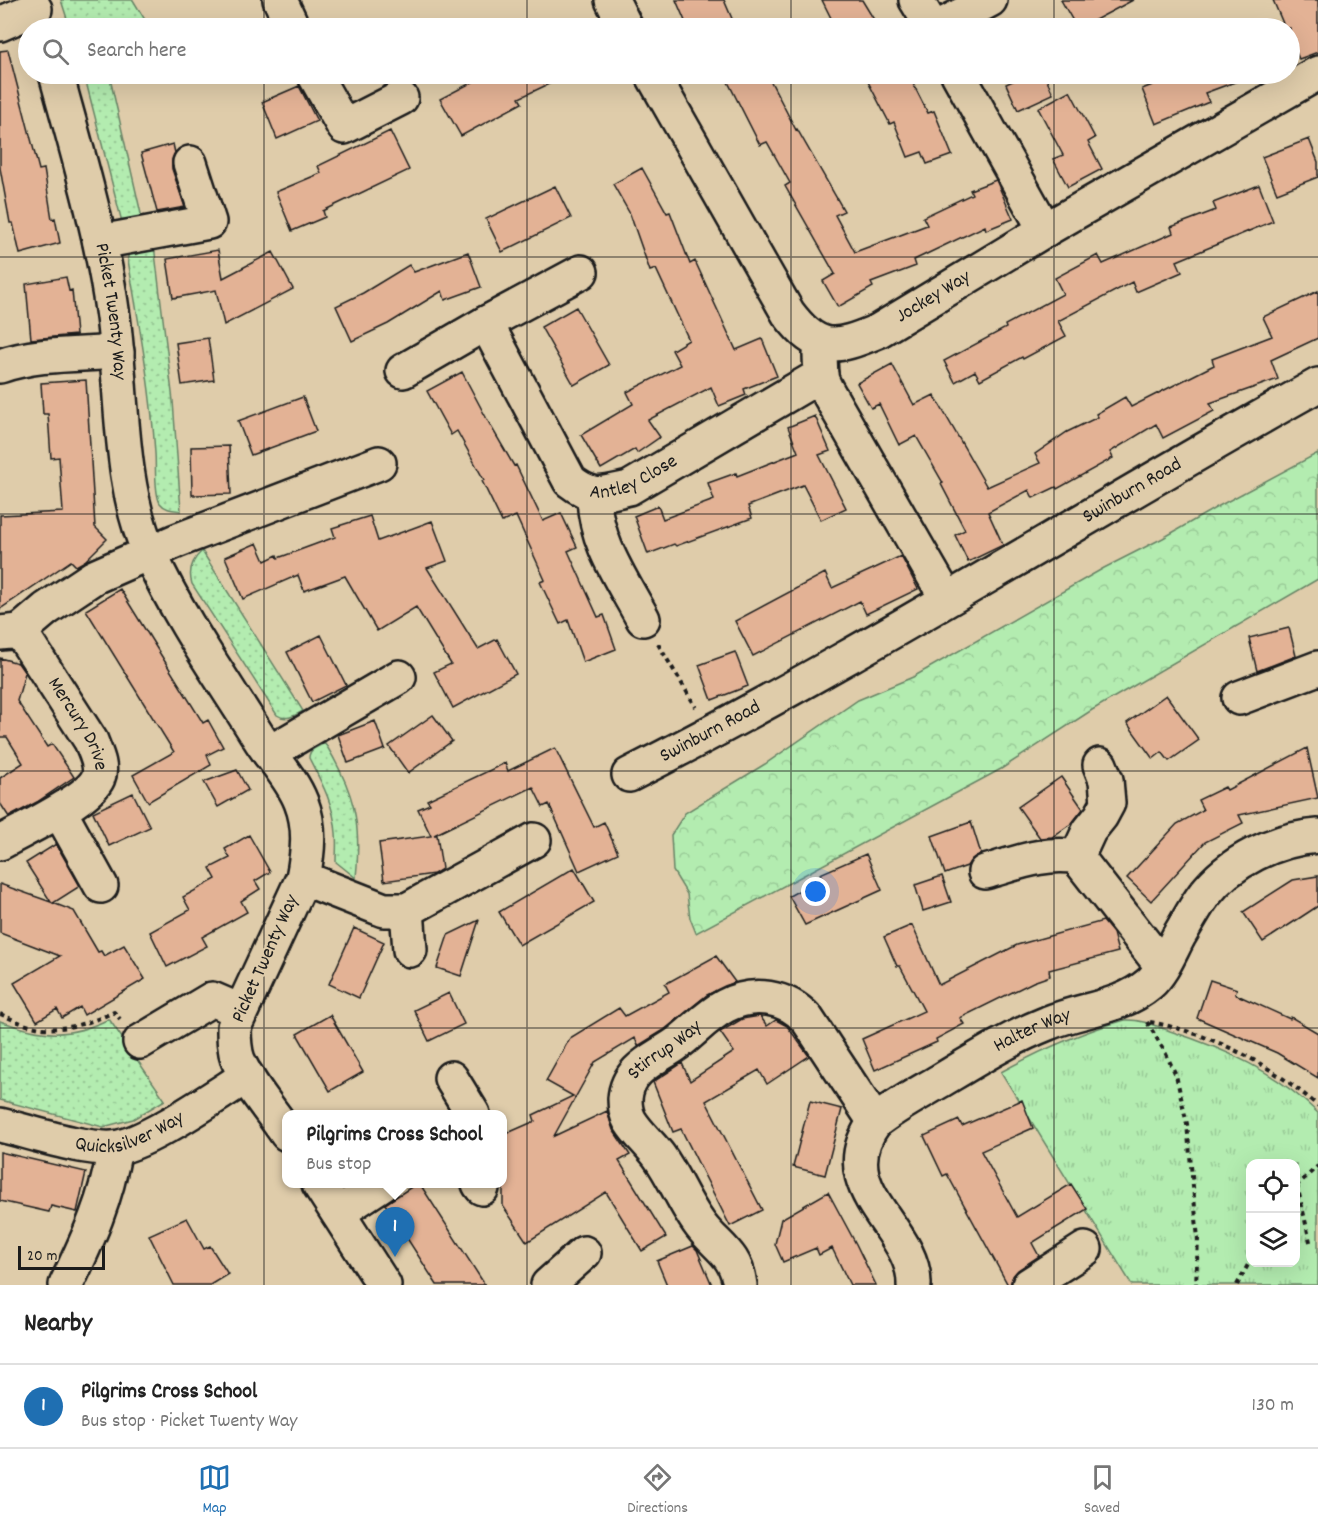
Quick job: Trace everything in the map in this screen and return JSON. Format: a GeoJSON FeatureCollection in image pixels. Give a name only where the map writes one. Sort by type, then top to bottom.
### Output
{"type":"FeatureCollection","features":[{"type":"Feature","properties":{"kind":"street"},"geometry":{"type":"LineString","coordinates":[[280,0],[288,18]]}},
{"type":"Feature","properties":{"kind":"street"},"geometry":{"type":"LineString","coordinates":[[612,0],[621,18]]}},
{"type":"Feature","properties":{"kind":"street"},"geometry":{"type":"LineString","coordinates":[[916,0],[927,18]]}},
{"type":"Feature","properties":{"kind":"street"},"geometry":{"type":"LineString","coordinates":[[956,18],[990,0]]}},
{"type":"Feature","properties":{"kind":"street"},"geometry":{"type":"LineString","coordinates":[[20,18],[36,13]]}},
{"type":"Feature","properties":{"kind":"street"},"geometry":{"type":"LineString","coordinates":[[0,24],[18,18]]}},
{"type":"Feature","properties":{"kind":"street","name":"Jockey Way"},"geometry":{"type":"LineString","coordinates":[[1300,83],[1318,73]]}},
{"type":"Feature","properties":{"kind":"street","name":"Picket Twenty Way"},"geometry":{"type":"LineString","coordinates":[[59,84],[100,242],[117,352],[128,469],[140,530],[165,586],[269,753],[292,785],[301,803],[308,837],[303,878],[234,1027],[234,1044],[238,1059],[282,1127]]}},
{"type":"Feature","properties":{"kind":"street"},"geometry":{"type":"LineString","coordinates":[[320,84],[344,127],[401,98]]}},
{"type":"Feature","properties":{"kind":"street"},"geometry":{"type":"LineString","coordinates":[[658,84],[788,313],[821,360],[826,389],[947,599]]}},
{"type":"Feature","properties":{"kind":"street"},"geometry":{"type":"LineString","coordinates":[[964,84],[1045,230]]}},
{"type":"Feature","properties":{"kind":"street","name":"Jockey Way"},"geometry":{"type":"LineString","coordinates":[[821,360],[878,331],[1045,230],[1299,84]]}},
{"type":"Feature","properties":{"kind":"street"},"geometry":{"type":"LineString","coordinates":[[100,242],[209,222],[190,163]]}},
{"type":"Feature","properties":{"kind":"street"},"geometry":{"type":"LineString","coordinates":[[403,371],[580,272]]}},
{"type":"Feature","properties":{"kind":"street","name":"Antley Close"},"geometry":{"type":"LineString","coordinates":[[486,323],[570,481],[594,495],[629,488],[821,360]]}},
{"type":"Feature","properties":{"kind":"street"},"geometry":{"type":"LineString","coordinates":[[0,366],[53,357],[117,352]]}},
{"type":"Feature","properties":{"kind":"street","name":"Swinburn Road"},"geometry":{"type":"LineString","coordinates":[[629,774],[704,736],[947,599],[1318,385]]}},
{"type":"Feature","properties":{"kind":"street"},"geometry":{"type":"LineString","coordinates":[[149,552],[379,463]]}},
{"type":"Feature","properties":{"kind":"street"},"geometry":{"type":"LineString","coordinates":[[594,495],[595,517],[599,531],[612,562],[643,619]]}},
{"type":"Feature","properties":{"kind":"street","name":"Mercury Drive"},"geometry":{"type":"LineString","coordinates":[[0,843],[60,812],[90,787],[98,778],[99,769],[98,757],[91,741],[10,632],[94,577],[149,552]]}},
{"type":"Feature","properties":{"kind":"street"},"geometry":{"type":"LineString","coordinates":[[1239,698],[1318,668]]}},
{"type":"Feature","properties":{"kind":"street"},"geometry":{"type":"LineString","coordinates":[[269,753],[399,677]]}},
{"type":"Feature","properties":{"kind":"street"},"geometry":{"type":"LineString","coordinates":[[1077,857],[1089,831],[1108,803],[1106,780],[1100,765]]}},
{"type":"Feature","properties":{"kind":"street"},"geometry":{"type":"LineString","coordinates":[[60,812],[101,886]]}},
{"type":"Feature","properties":{"kind":"street","name":"Halter Way"},"geometry":{"type":"LineString","coordinates":[[874,1122],[992,1050],[1030,1031],[1069,1015],[1112,1003],[1139,1008],[1150,983],[1158,975],[1205,893],[1234,867],[1267,848],[1286,841],[1318,836]]}},
{"type":"Feature","properties":{"kind":"street"},"geometry":{"type":"LineString","coordinates":[[410,950],[407,910],[534,840]]}},
{"type":"Feature","properties":{"kind":"street"},"geometry":{"type":"LineString","coordinates":[[985,872],[1038,858],[1065,855],[1077,857],[1162,966]]}},
{"type":"Feature","properties":{"kind":"street","name":"Picket Twenty Way"},"geometry":{"type":"LineString","coordinates":[[303,878],[384,910],[407,910]]}},
{"type":"Feature","properties":{"kind":"street","name":"Stirrup Way"},"geometry":{"type":"LineString","coordinates":[[740,1285],[730,1256],[701,1226],[659,1156],[640,1134],[626,1112],[627,1086],[641,1066],[675,1045],[725,1006],[756,997],[777,999],[798,1008],[807,1019],[874,1122]]}},
{"type":"Feature","properties":{"kind":"street"},"geometry":{"type":"LineString","coordinates":[[140,1042],[212,999],[240,1011]]}},
{"type":"Feature","properties":{"kind":"street","name":"Quicksilver Way"},"geometry":{"type":"LineString","coordinates":[[0,1125],[84,1145],[115,1148],[155,1131],[247,1076]]}},
{"type":"Feature","properties":{"kind":"street"},"geometry":{"type":"LineString","coordinates":[[451,1078],[471,1110]]}},
{"type":"Feature","properties":{"kind":"street"},"geometry":{"type":"LineString","coordinates":[[874,1122],[864,1140],[860,1163],[861,1176],[874,1203],[907,1255],[915,1277],[914,1285]]}},
{"type":"Feature","properties":{"kind":"street"},"geometry":{"type":"LineString","coordinates":[[66,1285],[91,1234],[103,1202],[115,1148]]}},
{"type":"Feature","properties":{"kind":"street"},"geometry":{"type":"LineString","coordinates":[[322,1188],[384,1285]]}},
{"type":"Feature","properties":{"kind":"street"},"geometry":{"type":"LineString","coordinates":[[338,1213],[376,1188]]}},
{"type":"Feature","properties":{"kind":"street"},"geometry":{"type":"LineString","coordinates":[[1029,1285],[1085,1249]]}},
{"type":"Feature","properties":{"kind":"street"},"geometry":{"type":"LineString","coordinates":[[548,1285],[584,1253]]}},
{"type":"Feature","properties":{"kind":"path"},"geometry":{"type":"LineString","coordinates":[[1139,1008],[1236,1051],[1282,1077],[1318,1106]]}},
{"type":"Feature","properties":{"kind":"path"},"geometry":{"type":"LineString","coordinates":[[1139,1008],[1176,1075],[1187,1124],[1198,1239],[1196,1285]]}},
{"type":"Feature","properties":{"kind":"path"},"geometry":{"type":"LineString","coordinates":[[0,1014],[26,1024],[47,1028],[88,1022],[114,1012],[140,1042]]}},
{"type":"Feature","properties":{"kind":"path"},"geometry":{"type":"LineString","coordinates":[[1300,1182],[1318,1166]]}},
{"type":"Feature","properties":{"kind":"path"},"geometry":{"type":"LineString","coordinates":[[1300,1202],[1311,1246]]}},
{"type":"Feature","properties":{"kind":"path"},"geometry":{"type":"LineString","coordinates":[[1237,1285],[1248,1267]]}},
{"type":"Feature","properties":{"kind":"green space"},"geometry":{"type":"Polygon","coordinates":[[[61,0],[133,0],[144,18],[67,18],[61,0]]]}},
{"type":"Feature","properties":{"kind":"green space"},"geometry":{"type":"Polygon","coordinates":[[[87,84],[111,84],[144,227],[124,230],[87,84]]]}},
{"type":"Feature","properties":{"kind":"green space"},"geometry":{"type":"Polygon","coordinates":[[[154,245],[173,401],[181,511],[164,507],[158,499],[151,404],[128,260],[128,251],[154,245]]]}},
{"type":"Feature","properties":{"kind":"green space"},"geometry":{"type":"Polygon","coordinates":[[[1318,453],[1318,579],[1092,710],[1001,769],[696,933],[690,918],[687,894],[673,871],[671,835],[685,813],[765,764],[858,700],[913,677],[1104,568],[1318,453]]]}},
{"type":"Feature","properties":{"kind":"green space"},"geometry":{"type":"Polygon","coordinates":[[[202,551],[303,711],[287,718],[277,715],[192,584],[190,575],[192,566],[202,551]]]}},
{"type":"Feature","properties":{"kind":"green space"},"geometry":{"type":"Polygon","coordinates":[[[325,743],[343,776],[354,808],[358,840],[356,878],[336,862],[333,813],[323,785],[309,758],[312,750],[325,743]]]}},
{"type":"Feature","properties":{"kind":"green space"},"geometry":{"type":"Polygon","coordinates":[[[109,1019],[165,1100],[133,1119],[103,1127],[0,1100],[0,1021],[29,1030],[55,1033],[81,1030],[109,1019]]]}},
{"type":"Feature","properties":{"kind":"green space"},"geometry":{"type":"Polygon","coordinates":[[[1131,1020],[1154,1025],[1211,1046],[1249,1063],[1285,1085],[1318,1113],[1318,1285],[1132,1285],[1001,1072],[1031,1056],[1093,1030],[1131,1020]]]}},
{"type":"Feature","properties":{"kind":"building"},"geometry":{"type":"Polygon","coordinates":[[[676,0],[724,0],[732,18],[684,18],[676,0]]]}},
{"type":"Feature","properties":{"kind":"building"},"geometry":{"type":"Polygon","coordinates":[[[822,0],[862,0],[873,18],[831,18],[822,0]]]}},
{"type":"Feature","properties":{"kind":"building"},"geometry":{"type":"Polygon","coordinates":[[[1061,0],[1133,0],[1099,18],[1071,18],[1061,0]]]}},
{"type":"Feature","properties":{"kind":"building"},"geometry":{"type":"Polygon","coordinates":[[[1273,0],[1318,0],[1318,52],[1300,59],[1300,18],[1281,18],[1273,0]]]}},
{"type":"Feature","properties":{"kind":"building"},"geometry":{"type":"Polygon","coordinates":[[[8,50],[39,170],[44,169],[52,219],[55,218],[60,243],[20,254],[13,223],[10,223],[0,168],[0,51],[8,50]]]}},
{"type":"Feature","properties":{"kind":"building"},"geometry":{"type":"Polygon","coordinates":[[[469,84],[549,84],[519,98],[522,103],[461,136],[440,99],[469,84]]]}},
{"type":"Feature","properties":{"kind":"building"},"geometry":{"type":"Polygon","coordinates":[[[729,84],[772,84],[796,130],[844,211],[835,215],[855,252],[927,225],[923,217],[972,194],[970,190],[996,180],[1013,219],[986,230],[985,226],[914,260],[916,266],[871,283],[873,287],[838,307],[823,281],[835,274],[785,186],[790,183],[767,142],[760,145],[729,84]]]}},
{"type":"Feature","properties":{"kind":"building"},"geometry":{"type":"Polygon","coordinates":[[[869,84],[913,84],[928,113],[934,111],[952,155],[927,164],[922,152],[908,157],[894,122],[890,124],[869,84]]]}},
{"type":"Feature","properties":{"kind":"building"},"geometry":{"type":"Polygon","coordinates":[[[1006,84],[1048,84],[1053,94],[1018,110],[1006,84]]]}},
{"type":"Feature","properties":{"kind":"building"},"geometry":{"type":"Polygon","coordinates":[[[1155,84],[1229,84],[1205,93],[1209,102],[1156,124],[1142,89],[1155,84]]]}},
{"type":"Feature","properties":{"kind":"building"},"geometry":{"type":"Polygon","coordinates":[[[299,86],[317,121],[277,139],[262,102],[299,86]]]}},
{"type":"Feature","properties":{"kind":"building"},"geometry":{"type":"Polygon","coordinates":[[[1070,91],[1095,138],[1088,142],[1102,169],[1068,187],[1053,159],[1063,155],[1038,108],[1070,91]]]}},
{"type":"Feature","properties":{"kind":"building"},"geometry":{"type":"Polygon","coordinates":[[[390,131],[409,170],[323,211],[325,217],[292,231],[276,192],[321,173],[318,166],[390,131]]]}},
{"type":"Feature","properties":{"kind":"building"},"geometry":{"type":"Polygon","coordinates":[[[1309,139],[1318,162],[1318,177],[1277,193],[1262,157],[1309,139]]]}},
{"type":"Feature","properties":{"kind":"building"},"geometry":{"type":"Polygon","coordinates":[[[173,144],[175,153],[172,169],[185,207],[157,212],[141,153],[173,144]]]}},
{"type":"Feature","properties":{"kind":"building"},"geometry":{"type":"Polygon","coordinates":[[[642,168],[667,213],[670,212],[690,264],[695,261],[736,350],[762,339],[777,376],[744,389],[746,395],[719,406],[711,387],[648,420],[660,437],[637,453],[635,449],[601,469],[581,435],[633,404],[627,392],[680,365],[672,350],[689,340],[656,269],[650,271],[630,214],[613,184],[642,168]]]}},
{"type":"Feature","properties":{"kind":"building"},"geometry":{"type":"Polygon","coordinates":[[[1259,185],[1273,221],[1177,261],[1182,272],[1136,292],[1132,282],[1058,321],[1066,336],[1023,359],[1022,357],[980,380],[975,371],[955,382],[944,361],[1063,294],[1055,278],[1098,255],[1103,264],[1173,233],[1171,227],[1216,210],[1213,203],[1259,185]]]}},
{"type":"Feature","properties":{"kind":"building"},"geometry":{"type":"Polygon","coordinates":[[[555,186],[571,218],[502,252],[486,219],[555,186]]]}},
{"type":"Feature","properties":{"kind":"building"},"geometry":{"type":"Polygon","coordinates":[[[218,250],[223,278],[273,252],[293,289],[224,325],[216,290],[173,298],[167,259],[218,250]]]}},
{"type":"Feature","properties":{"kind":"building"},"geometry":{"type":"Polygon","coordinates":[[[468,252],[481,287],[445,300],[442,291],[388,324],[352,341],[336,306],[363,293],[409,265],[414,272],[468,252]]]}},
{"type":"Feature","properties":{"kind":"building"},"geometry":{"type":"Polygon","coordinates":[[[66,277],[69,291],[72,290],[76,335],[31,339],[26,284],[66,277]]]}},
{"type":"Feature","properties":{"kind":"building"},"geometry":{"type":"Polygon","coordinates":[[[1318,291],[1318,338],[1271,360],[1278,379],[1210,403],[1214,411],[1163,438],[1156,424],[1110,452],[1113,458],[1057,489],[1056,487],[1033,498],[1029,490],[988,512],[1003,545],[968,562],[955,535],[965,530],[941,484],[943,483],[916,436],[899,445],[879,404],[871,408],[857,383],[892,364],[914,405],[934,395],[987,487],[1040,463],[1035,454],[1067,432],[1098,417],[1096,414],[1125,397],[1131,407],[1214,365],[1212,359],[1272,336],[1263,317],[1318,291]]]}},
{"type":"Feature","properties":{"kind":"building"},"geometry":{"type":"Polygon","coordinates":[[[576,307],[609,365],[574,385],[541,327],[576,307]]]}},
{"type":"Feature","properties":{"kind":"building"},"geometry":{"type":"Polygon","coordinates":[[[208,338],[214,380],[182,385],[176,343],[208,338]]]}},
{"type":"Feature","properties":{"kind":"building"},"geometry":{"type":"Polygon","coordinates":[[[462,372],[489,423],[514,466],[516,465],[543,521],[561,513],[577,547],[568,551],[598,617],[604,615],[616,649],[583,662],[568,620],[560,624],[540,582],[545,580],[516,516],[502,522],[482,481],[484,480],[457,431],[451,435],[427,391],[462,372]]]}},
{"type":"Feature","properties":{"kind":"building"},"geometry":{"type":"Polygon","coordinates":[[[86,380],[95,527],[107,539],[85,561],[76,566],[71,561],[0,609],[0,515],[63,512],[59,457],[51,458],[48,414],[43,414],[41,383],[86,380]]]}},
{"type":"Feature","properties":{"kind":"building"},"geometry":{"type":"Polygon","coordinates":[[[303,397],[316,431],[251,455],[238,421],[303,397]]]}},
{"type":"Feature","properties":{"kind":"building"},"geometry":{"type":"Polygon","coordinates":[[[815,416],[830,451],[819,455],[846,508],[821,520],[803,485],[748,506],[752,518],[648,554],[634,516],[658,506],[663,519],[714,500],[708,483],[736,473],[737,476],[798,452],[788,427],[815,416]]]}},
{"type":"Feature","properties":{"kind":"building"},"geometry":{"type":"Polygon","coordinates":[[[229,446],[231,494],[192,495],[191,447],[229,446]]]}},
{"type":"Feature","properties":{"kind":"building"},"geometry":{"type":"Polygon","coordinates":[[[370,516],[378,541],[432,521],[447,561],[427,568],[478,649],[497,639],[516,674],[453,708],[434,672],[451,664],[416,607],[377,631],[345,576],[304,591],[298,575],[243,599],[225,557],[257,543],[265,561],[277,555],[278,558],[335,537],[332,528],[370,516]]]}},
{"type":"Feature","properties":{"kind":"building"},"geometry":{"type":"Polygon","coordinates":[[[901,556],[918,589],[866,614],[860,601],[753,656],[735,621],[825,573],[832,588],[901,556]]]}},
{"type":"Feature","properties":{"kind":"building"},"geometry":{"type":"Polygon","coordinates":[[[120,589],[203,723],[208,720],[223,747],[207,755],[211,765],[148,802],[133,775],[174,752],[86,610],[120,589]]]}},
{"type":"Feature","properties":{"kind":"building"},"geometry":{"type":"Polygon","coordinates":[[[1289,628],[1296,656],[1257,671],[1249,638],[1289,628]]]}},
{"type":"Feature","properties":{"kind":"building"},"geometry":{"type":"Polygon","coordinates":[[[321,635],[346,685],[312,702],[287,652],[321,635]]]}},
{"type":"Feature","properties":{"kind":"building"},"geometry":{"type":"Polygon","coordinates":[[[735,652],[748,686],[712,700],[699,665],[735,652]]]}},
{"type":"Feature","properties":{"kind":"building"},"geometry":{"type":"Polygon","coordinates":[[[0,658],[18,663],[25,673],[17,701],[47,747],[52,744],[74,777],[37,802],[9,817],[0,803],[0,778],[23,763],[7,737],[0,737],[0,658]]]}},
{"type":"Feature","properties":{"kind":"building"},"geometry":{"type":"Polygon","coordinates":[[[1166,695],[1199,740],[1169,761],[1162,752],[1153,759],[1127,723],[1166,695]]]}},
{"type":"Feature","properties":{"kind":"building"},"geometry":{"type":"Polygon","coordinates":[[[433,715],[452,741],[408,773],[389,746],[433,715]]]}},
{"type":"Feature","properties":{"kind":"building"},"geometry":{"type":"Polygon","coordinates":[[[375,721],[385,749],[348,763],[338,735],[375,721]]]}},
{"type":"Feature","properties":{"kind":"building"},"geometry":{"type":"Polygon","coordinates":[[[555,748],[594,827],[604,822],[618,853],[579,871],[549,804],[543,807],[533,787],[434,835],[437,835],[442,869],[434,874],[384,881],[379,843],[431,836],[418,809],[430,804],[427,800],[505,763],[508,771],[555,748]]]}},
{"type":"Feature","properties":{"kind":"building"},"geometry":{"type":"Polygon","coordinates":[[[1307,748],[1318,798],[1239,815],[1243,823],[1205,842],[1151,901],[1127,878],[1177,824],[1203,810],[1198,800],[1225,787],[1227,790],[1307,748]]]}},
{"type":"Feature","properties":{"kind":"building"},"geometry":{"type":"Polygon","coordinates":[[[237,770],[248,790],[218,807],[204,782],[237,770]]]}},
{"type":"Feature","properties":{"kind":"building"},"geometry":{"type":"Polygon","coordinates":[[[1061,777],[1083,809],[1072,823],[1052,837],[1040,838],[1018,807],[1061,777]]]}},
{"type":"Feature","properties":{"kind":"building"},"geometry":{"type":"Polygon","coordinates":[[[133,793],[150,827],[109,846],[93,812],[133,793]]]}},
{"type":"Feature","properties":{"kind":"building"},"geometry":{"type":"Polygon","coordinates":[[[971,822],[981,854],[972,859],[967,866],[945,874],[932,836],[971,822]]]}},
{"type":"Feature","properties":{"kind":"building"},"geometry":{"type":"Polygon","coordinates":[[[249,835],[270,872],[255,881],[260,889],[241,901],[247,912],[202,937],[207,946],[167,967],[150,932],[190,910],[183,897],[216,879],[210,868],[230,858],[225,849],[249,835]]]}},
{"type":"Feature","properties":{"kind":"building"},"geometry":{"type":"Polygon","coordinates":[[[56,844],[80,886],[53,903],[74,911],[98,952],[101,951],[104,956],[124,945],[145,979],[84,1015],[80,1007],[62,1018],[57,1009],[37,1021],[14,983],[60,956],[0,933],[0,884],[51,902],[26,863],[56,844]]]}},
{"type":"Feature","properties":{"kind":"building"},"geometry":{"type":"Polygon","coordinates":[[[866,854],[882,890],[805,925],[789,896],[822,878],[820,874],[866,854]]]}},
{"type":"Feature","properties":{"kind":"building"},"geometry":{"type":"Polygon","coordinates":[[[574,868],[594,902],[519,945],[499,912],[574,868]]]}},
{"type":"Feature","properties":{"kind":"building"},"geometry":{"type":"Polygon","coordinates":[[[942,876],[951,902],[923,911],[915,885],[942,876]]]}},
{"type":"Feature","properties":{"kind":"building"},"geometry":{"type":"Polygon","coordinates":[[[1318,876],[1318,906],[1263,942],[1243,912],[1293,880],[1318,876]]]}},
{"type":"Feature","properties":{"kind":"building"},"geometry":{"type":"Polygon","coordinates":[[[479,920],[461,976],[437,968],[448,935],[479,920]]]}},
{"type":"Feature","properties":{"kind":"building"},"geometry":{"type":"Polygon","coordinates":[[[1103,921],[1113,933],[1118,952],[1049,970],[1050,976],[960,1018],[964,1024],[936,1039],[937,1042],[875,1070],[862,1039],[924,1011],[900,966],[897,966],[884,937],[912,925],[939,985],[1017,945],[1103,921]]]}},
{"type":"Feature","properties":{"kind":"building"},"geometry":{"type":"Polygon","coordinates":[[[354,928],[384,942],[359,998],[329,984],[354,928]]]}},
{"type":"Feature","properties":{"kind":"building"},"geometry":{"type":"Polygon","coordinates":[[[716,956],[735,982],[707,995],[664,1030],[638,1046],[635,1038],[595,1062],[554,1136],[607,1111],[613,1130],[630,1155],[619,1161],[666,1237],[642,1251],[606,1192],[527,1242],[503,1206],[503,1188],[507,1188],[507,1133],[535,1121],[533,1115],[573,1096],[546,1081],[570,1038],[619,1008],[625,1016],[669,992],[665,984],[716,956]]]}},
{"type":"Feature","properties":{"kind":"building"},"geometry":{"type":"Polygon","coordinates":[[[1210,980],[1237,989],[1235,994],[1290,1019],[1291,1017],[1318,1033],[1318,1078],[1277,1053],[1197,1018],[1210,980]]]}},
{"type":"Feature","properties":{"kind":"building"},"geometry":{"type":"Polygon","coordinates":[[[449,993],[464,1024],[429,1041],[414,1010],[449,993]]]}},
{"type":"Feature","properties":{"kind":"building"},"geometry":{"type":"Polygon","coordinates":[[[330,1015],[363,1072],[330,1091],[297,1034],[330,1015]]]}},
{"type":"Feature","properties":{"kind":"building"},"geometry":{"type":"Polygon","coordinates":[[[760,1016],[767,1026],[776,1020],[787,1026],[809,1056],[767,1084],[759,1070],[706,1101],[762,1210],[730,1226],[681,1129],[673,1132],[653,1082],[682,1063],[690,1081],[734,1052],[720,1032],[742,1019],[760,1016]]]}},
{"type":"Feature","properties":{"kind":"building"},"geometry":{"type":"Polygon","coordinates":[[[1022,1100],[1033,1128],[981,1151],[1017,1217],[1071,1184],[1087,1209],[1032,1243],[1039,1256],[1018,1270],[1008,1285],[947,1174],[943,1176],[924,1136],[959,1120],[962,1126],[1022,1100]]]}},
{"type":"Feature","properties":{"kind":"building"},"geometry":{"type":"Polygon","coordinates":[[[810,1101],[842,1109],[825,1175],[793,1167],[810,1101]]]}},
{"type":"Feature","properties":{"kind":"building"},"geometry":{"type":"Polygon","coordinates":[[[0,1152],[86,1172],[77,1212],[51,1206],[49,1212],[0,1201],[0,1152]]]}},
{"type":"Feature","properties":{"kind":"building"},"geometry":{"type":"Polygon","coordinates":[[[410,1188],[423,1188],[485,1285],[437,1285],[385,1204],[410,1188]]]}},
{"type":"Feature","properties":{"kind":"building"},"geometry":{"type":"Polygon","coordinates":[[[828,1192],[876,1285],[850,1285],[832,1248],[819,1255],[816,1248],[783,1262],[775,1244],[781,1219],[828,1192]]]}},
{"type":"Feature","properties":{"kind":"building"},"geometry":{"type":"Polygon","coordinates":[[[187,1218],[204,1249],[210,1246],[228,1274],[210,1285],[174,1285],[149,1235],[187,1218]]]}},
{"type":"Feature","properties":{"kind":"building"},"geometry":{"type":"Polygon","coordinates":[[[693,1246],[697,1250],[712,1285],[667,1285],[657,1261],[693,1246]]]}},
{"type":"Feature","properties":{"kind":"place","name":"Pilgrims Cross School"},"geometry":{"type":"Point","coordinates":[395,1257]}}]}
